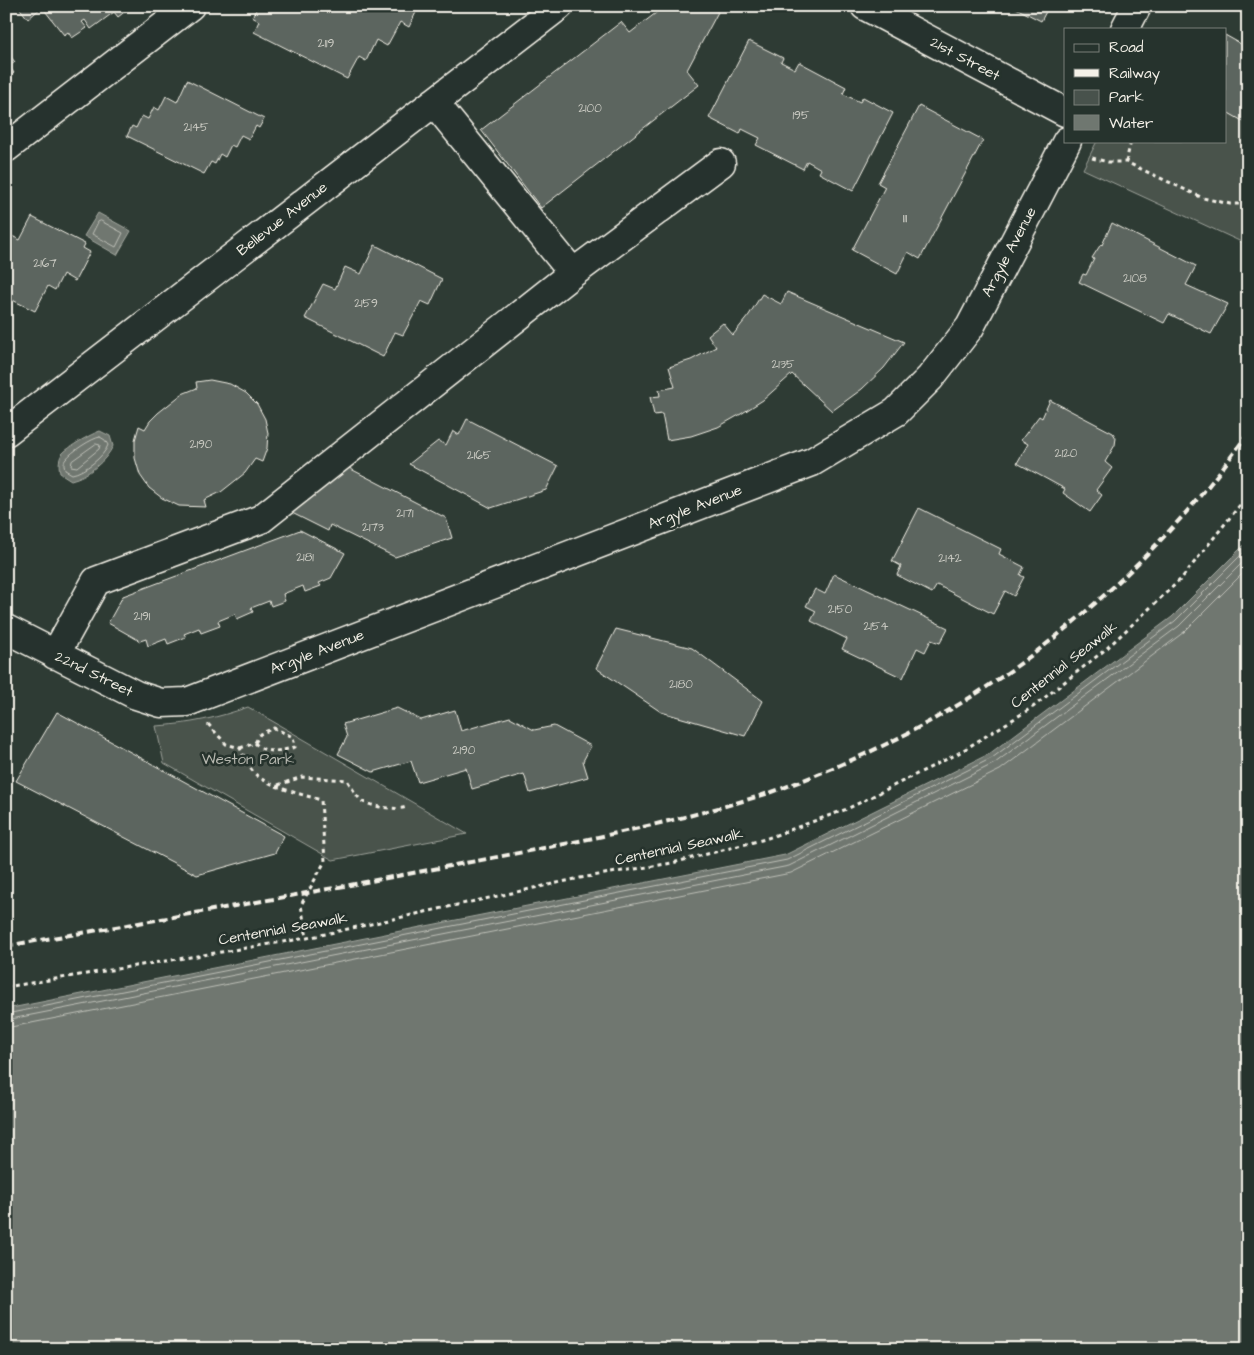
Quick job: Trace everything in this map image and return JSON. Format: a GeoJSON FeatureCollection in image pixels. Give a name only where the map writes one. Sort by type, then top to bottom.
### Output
{"type":"FeatureCollection","features":[{"type":"Feature","properties":{"kind":"street"},"geometry":{"type":"LineString","coordinates":[[6,148],[190,6]]}},
{"type":"Feature","properties":{"kind":"street","name":"Bellevue Avenue"},"geometry":{"type":"LineString","coordinates":[[6,432],[558,6]]}},
{"type":"Feature","properties":{"kind":"street","name":"21st Street"},"geometry":{"type":"LineString","coordinates":[[865,6],[1064,111]]}},
{"type":"Feature","properties":{"kind":"street"},"geometry":{"type":"LineString","coordinates":[[1126,28],[1137,6]]}},
{"type":"Feature","properties":{"kind":"street"},"geometry":{"type":"LineString","coordinates":[[434,102],[573,273]]}},
{"type":"Feature","properties":{"kind":"street","name":"Argyle Avenue"},"geometry":{"type":"LineString","coordinates":[[186,702],[812,462],[896,412],[930,378],[970,327],[1065,142]]}},
{"type":"Feature","properties":{"kind":"street"},"geometry":{"type":"LineString","coordinates":[[55,655],[96,581],[260,519],[573,273],[721,163]]}},
{"type":"Feature","properties":{"kind":"street","name":"22nd Street"},"geometry":{"type":"LineString","coordinates":[[6,629],[136,695],[161,703],[186,702]]}},
{"type":"Feature","properties":{"kind":"path"},"geometry":{"type":"LineString","coordinates":[[1126,162],[1131,142]]}},
{"type":"Feature","properties":{"kind":"path"},"geometry":{"type":"LineString","coordinates":[[1092,158],[1108,162],[1126,162],[1203,198],[1230,204],[1248,204]]}},
{"type":"Feature","properties":{"kind":"path","name":"Centennial Seawalk"},"geometry":{"type":"LineString","coordinates":[[6,987],[307,938],[580,878],[672,863],[765,839],[847,809],[957,754],[1033,707],[1106,648],[1181,579],[1248,495]]}},
{"type":"Feature","properties":{"kind":"path"},"geometry":{"type":"LineString","coordinates":[[210,726],[226,744],[240,748],[255,744],[260,734],[274,728],[293,737],[295,747],[277,752],[260,749],[255,744]]}},
{"type":"Feature","properties":{"kind":"path"},"geometry":{"type":"LineString","coordinates":[[240,748],[247,764],[259,777],[292,792],[321,800],[324,861],[301,905],[307,938]]}},
{"type":"Feature","properties":{"kind":"path"},"geometry":{"type":"LineString","coordinates":[[278,785],[302,777],[347,780],[362,802],[402,809],[406,806]]}},
{"type":"Feature","properties":{"kind":"green space"},"geometry":{"type":"Polygon","coordinates":[[[1226,99],[1248,110],[1248,245],[1083,169],[1096,142],[1226,142],[1226,99]]]}},
{"type":"Feature","properties":{"kind":"green space","name":"Weston Park"},"geometry":{"type":"Polygon","coordinates":[[[248,707],[467,834],[333,860],[164,763],[156,726],[203,720],[248,707]]]}},
{"type":"Feature","properties":{"kind":"water"},"geometry":{"type":"Polygon","coordinates":[[[98,213],[131,231],[117,255],[84,236],[98,213]]]}},
{"type":"Feature","properties":{"kind":"water"},"geometry":{"type":"Polygon","coordinates":[[[100,431],[110,436],[113,446],[101,462],[84,475],[71,480],[60,473],[59,461],[62,454],[80,441],[100,431]]]}},
{"type":"Feature","properties":{"kind":"water"},"geometry":{"type":"Polygon","coordinates":[[[1248,541],[1248,1349],[6,1349],[6,1009],[785,855],[989,754],[1172,617],[1248,541]]]}},
{"type":"Feature","properties":{"kind":"building"},"geometry":{"type":"Polygon","coordinates":[[[18,6],[132,6],[118,17],[114,12],[91,29],[85,20],[82,22],[87,28],[72,38],[68,32],[64,35],[42,7],[28,19],[18,6]]]}},
{"type":"Feature","properties":{"kind":"building"},"geometry":{"type":"Polygon","coordinates":[[[258,6],[266,6],[274,10],[276,6],[419,6],[409,27],[400,22],[387,46],[376,40],[366,61],[359,57],[347,79],[254,32],[259,21],[252,17],[258,6]]]}},
{"type":"Feature","properties":{"kind":"building"},"geometry":{"type":"Polygon","coordinates":[[[665,6],[708,6],[718,12],[687,70],[699,85],[541,208],[481,130],[621,22],[630,33],[665,6]]]}},
{"type":"Feature","properties":{"kind":"building"},"geometry":{"type":"Polygon","coordinates":[[[1012,6],[1049,6],[1041,21],[1012,6]]]}},
{"type":"Feature","properties":{"kind":"building"},"geometry":{"type":"Polygon","coordinates":[[[1226,36],[1248,48],[1248,124],[1226,112],[1226,36]]]}},
{"type":"Feature","properties":{"kind":"building"},"geometry":{"type":"Polygon","coordinates":[[[749,41],[783,58],[781,62],[795,69],[799,62],[846,87],[843,94],[860,102],[863,97],[893,113],[853,191],[819,173],[821,169],[807,161],[803,169],[756,145],[760,138],[742,129],[740,134],[709,118],[749,41]]]}},
{"type":"Feature","properties":{"kind":"building"},"geometry":{"type":"Polygon","coordinates":[[[6,51],[15,62],[9,66],[14,73],[6,79],[6,51]]]}},
{"type":"Feature","properties":{"kind":"building"},"geometry":{"type":"Polygon","coordinates":[[[187,80],[264,119],[259,128],[256,126],[249,139],[241,135],[235,147],[231,145],[225,157],[220,154],[215,164],[211,162],[204,174],[127,136],[132,126],[136,128],[142,116],[148,119],[154,107],[159,110],[166,96],[177,102],[187,80]]]}},
{"type":"Feature","properties":{"kind":"building"},"geometry":{"type":"Polygon","coordinates":[[[919,106],[983,140],[920,259],[908,252],[897,274],[852,250],[885,187],[878,183],[919,106]]]}},
{"type":"Feature","properties":{"kind":"building"},"geometry":{"type":"Polygon","coordinates":[[[32,217],[85,244],[83,248],[90,252],[75,281],[63,274],[55,290],[48,286],[35,311],[6,297],[6,233],[20,240],[32,217]]]}},
{"type":"Feature","properties":{"kind":"building"},"geometry":{"type":"Polygon","coordinates":[[[1112,223],[1196,266],[1186,285],[1228,304],[1211,334],[1169,314],[1164,323],[1079,282],[1083,274],[1086,275],[1094,259],[1092,258],[1102,245],[1112,223]]]}},
{"type":"Feature","properties":{"kind":"building"},"geometry":{"type":"Polygon","coordinates":[[[375,245],[442,279],[430,305],[421,301],[403,335],[395,332],[383,357],[305,318],[323,284],[335,289],[345,267],[361,274],[375,245]]]}},
{"type":"Feature","properties":{"kind":"building"},"geometry":{"type":"Polygon","coordinates":[[[787,292],[904,342],[884,368],[862,389],[832,411],[792,374],[763,400],[718,427],[691,436],[667,440],[662,414],[654,415],[650,397],[660,396],[659,390],[675,387],[669,367],[691,360],[716,347],[708,335],[723,323],[733,335],[749,315],[762,294],[781,304],[787,292]]]}},
{"type":"Feature","properties":{"kind":"building"},"geometry":{"type":"Polygon","coordinates":[[[210,380],[230,384],[246,393],[257,404],[265,419],[268,433],[267,448],[262,462],[255,459],[245,473],[221,492],[204,500],[206,507],[179,506],[162,498],[149,488],[140,475],[135,458],[135,440],[139,426],[145,429],[158,413],[182,394],[197,388],[196,382],[210,380]]]}},
{"type":"Feature","properties":{"kind":"building"},"geometry":{"type":"Polygon","coordinates":[[[1050,400],[1113,433],[1116,438],[1115,445],[1105,462],[1112,468],[1096,490],[1102,495],[1090,512],[1063,493],[1065,489],[1017,463],[1028,444],[1021,440],[1039,416],[1042,418],[1050,400]]]}},
{"type":"Feature","properties":{"kind":"building"},"geometry":{"type":"Polygon","coordinates":[[[467,419],[558,466],[546,490],[491,508],[409,464],[438,441],[446,445],[453,431],[459,435],[467,419]]]}},
{"type":"Feature","properties":{"kind":"building"},"geometry":{"type":"Polygon","coordinates":[[[347,467],[446,518],[452,538],[395,557],[330,525],[328,531],[290,512],[347,467]]]}},
{"type":"Feature","properties":{"kind":"building"},"geometry":{"type":"Polygon","coordinates":[[[919,508],[1001,549],[999,554],[1024,567],[1020,575],[1024,577],[1014,596],[1005,591],[993,614],[937,585],[932,593],[897,575],[901,566],[892,561],[919,508]]]}},
{"type":"Feature","properties":{"kind":"building"},"geometry":{"type":"Polygon","coordinates":[[[300,530],[345,553],[331,578],[319,583],[321,586],[305,592],[303,586],[283,594],[285,601],[271,606],[269,601],[251,608],[253,612],[237,619],[235,614],[218,621],[220,626],[201,633],[199,628],[184,634],[186,637],[168,644],[166,639],[148,646],[146,639],[140,641],[108,623],[123,596],[300,530]]]}},
{"type":"Feature","properties":{"kind":"building"},"geometry":{"type":"Polygon","coordinates":[[[834,574],[948,628],[940,643],[931,640],[925,652],[917,648],[903,678],[842,649],[847,639],[811,621],[816,611],[806,606],[815,589],[825,594],[834,574]]]}},
{"type":"Feature","properties":{"kind":"building"},"geometry":{"type":"Polygon","coordinates":[[[616,629],[692,648],[763,701],[745,736],[661,712],[596,668],[616,629]]]}},
{"type":"Feature","properties":{"kind":"building"},"geometry":{"type":"Polygon","coordinates":[[[397,708],[421,720],[455,710],[461,731],[510,717],[534,730],[554,726],[591,746],[583,761],[588,777],[530,793],[524,774],[472,789],[466,768],[418,782],[411,761],[373,772],[338,754],[347,737],[343,724],[397,708]]]}},
{"type":"Feature","properties":{"kind":"building"},"geometry":{"type":"Polygon","coordinates":[[[57,712],[284,836],[275,853],[197,875],[16,781],[57,712]]]}},
{"type":"Feature","properties":{"kind":"railway"},"geometry":{"type":"LineString","coordinates":[[6,946],[169,918],[606,835],[690,816],[772,792],[823,772],[868,753],[951,709],[990,685],[1064,630],[1100,599],[1166,535],[1209,485],[1248,433]]}}]}
